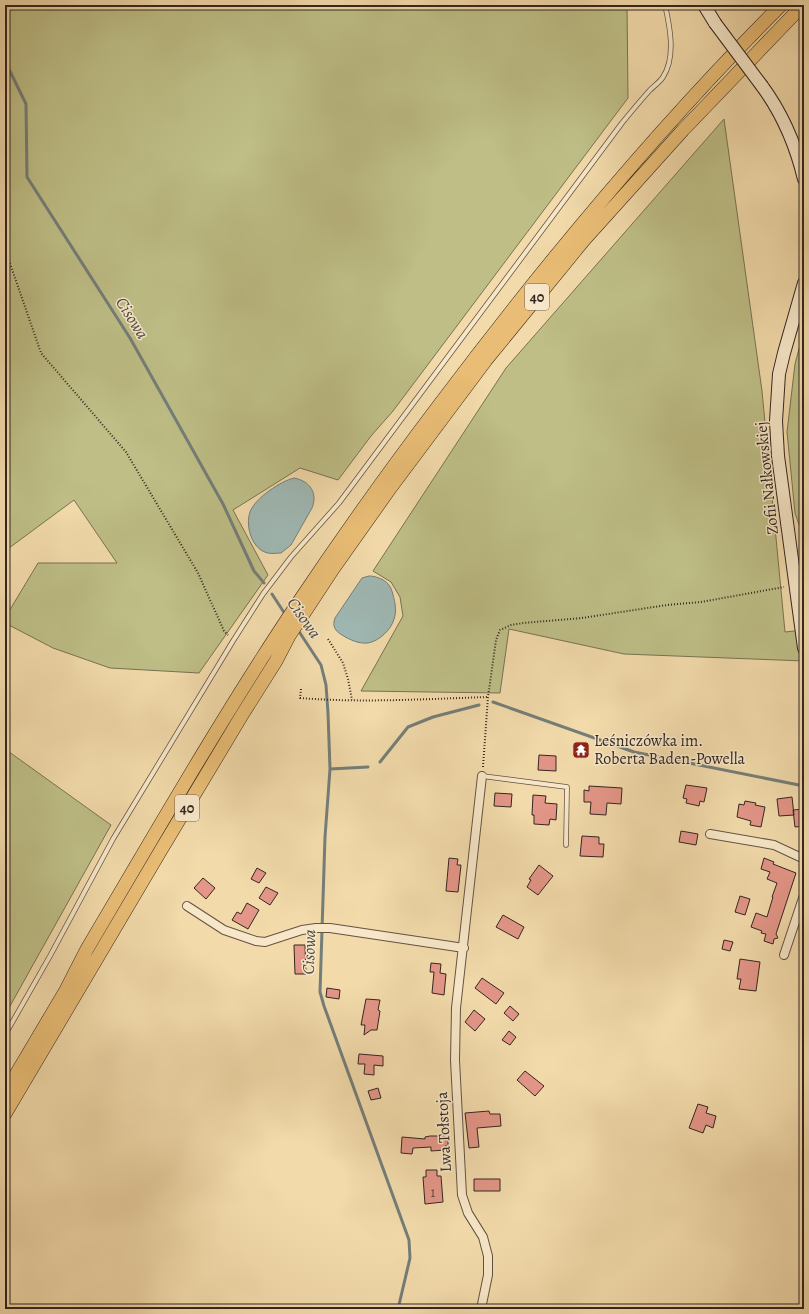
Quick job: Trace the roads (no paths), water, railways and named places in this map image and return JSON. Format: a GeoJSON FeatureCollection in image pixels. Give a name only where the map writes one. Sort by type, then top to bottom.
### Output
{"type":"FeatureCollection","features":[{"type":"Feature","properties":{"kind":"main road","name":"40"},"geometry":{"type":"LineString","coordinates":[[5,1093],[66,990],[91,943],[196,766],[286,631],[394,464],[476,355],[546,267],[653,140],[722,65],[781,5]]}},
{"type":"Feature","properties":{"kind":"main road","name":"40"},"geometry":{"type":"LineString","coordinates":[[299,611],[486,360],[584,240],[651,164],[803,5]]}},
{"type":"Feature","properties":{"kind":"main road","name":"40"},"geometry":{"type":"LineString","coordinates":[[5,1114],[169,837],[276,661],[286,631]]}},
{"type":"Feature","properties":{"kind":"street"},"geometry":{"type":"LineString","coordinates":[[704,5],[715,23],[770,96],[789,133],[800,160],[804,179]]}},
{"type":"Feature","properties":{"kind":"street","name":"Zofii Nałkowskiej"},"geometry":{"type":"LineString","coordinates":[[804,283],[779,374],[776,421],[778,456],[799,592],[804,648]]}},
{"type":"Feature","properties":{"kind":"street","name":"Lwa Tołstoja"},"geometry":{"type":"LineString","coordinates":[[481,1309],[488,1275],[488,1256],[483,1237],[468,1213],[462,1194],[455,1060],[456,1008],[464,948],[482,776]]}},
{"type":"Feature","properties":{"kind":"street"},"geometry":{"type":"LineString","coordinates":[[710,834],[774,845],[804,859]]}},
{"type":"Feature","properties":{"kind":"street"},"geometry":{"type":"LineString","coordinates":[[784,955],[804,895]]}},
{"type":"Feature","properties":{"kind":"street"},"geometry":{"type":"LineString","coordinates":[[187,906],[224,930],[256,941],[265,942],[302,930],[330,928],[464,948]]}},
{"type":"Feature","properties":{"kind":"lane"},"geometry":{"type":"LineString","coordinates":[[5,1035],[50,956],[113,839],[263,594],[291,557],[339,503],[622,123],[662,78],[667,68],[670,56],[669,20],[665,5]]}},
{"type":"Feature","properties":{"kind":"lane"},"geometry":{"type":"LineString","coordinates":[[482,776],[566,787],[566,845]]}},
{"type":"Feature","properties":{"kind":"water"},"geometry":{"type":"Polygon","coordinates":[[[294,478],[304,482],[311,488],[314,497],[312,508],[291,545],[281,553],[262,551],[251,537],[248,524],[250,512],[257,501],[269,491],[294,478]]]}},
{"type":"Feature","properties":{"kind":"water"},"geometry":{"type":"Polygon","coordinates":[[[369,576],[382,579],[389,585],[394,601],[395,616],[390,627],[384,634],[372,642],[361,643],[351,640],[340,633],[336,630],[334,623],[335,618],[362,578],[369,576]]]}},
{"type":"Feature","properties":{"kind":"waterway","name":"Cisowa"},"geometry":{"type":"LineString","coordinates":[[5,61],[26,104],[27,177],[130,338],[223,504],[254,571],[264,583]]}},
{"type":"Feature","properties":{"kind":"waterway","name":"Cisowa"},"geometry":{"type":"LineString","coordinates":[[272,594],[285,614]]}},
{"type":"Feature","properties":{"kind":"waterway","name":"Cisowa"},"geometry":{"type":"LineString","coordinates":[[298,630],[321,665],[326,685],[328,713],[330,769],[325,837],[320,992],[409,1240],[410,1258],[398,1309]]}},
{"type":"Feature","properties":{"kind":"waterway"},"geometry":{"type":"LineString","coordinates":[[493,702],[634,752],[804,786]]}},
{"type":"Feature","properties":{"kind":"waterway"},"geometry":{"type":"LineString","coordinates":[[380,762],[408,727],[433,717],[479,705]]}},
{"type":"Feature","properties":{"kind":"waterway"},"geometry":{"type":"LineString","coordinates":[[330,769],[368,767]]}},
{"type":"Feature","properties":{"kind":"place","name":"Leśniczówka im. Roberta Baden-Powella"},"geometry":{"type":"Point","coordinates":[581,750]}}]}
